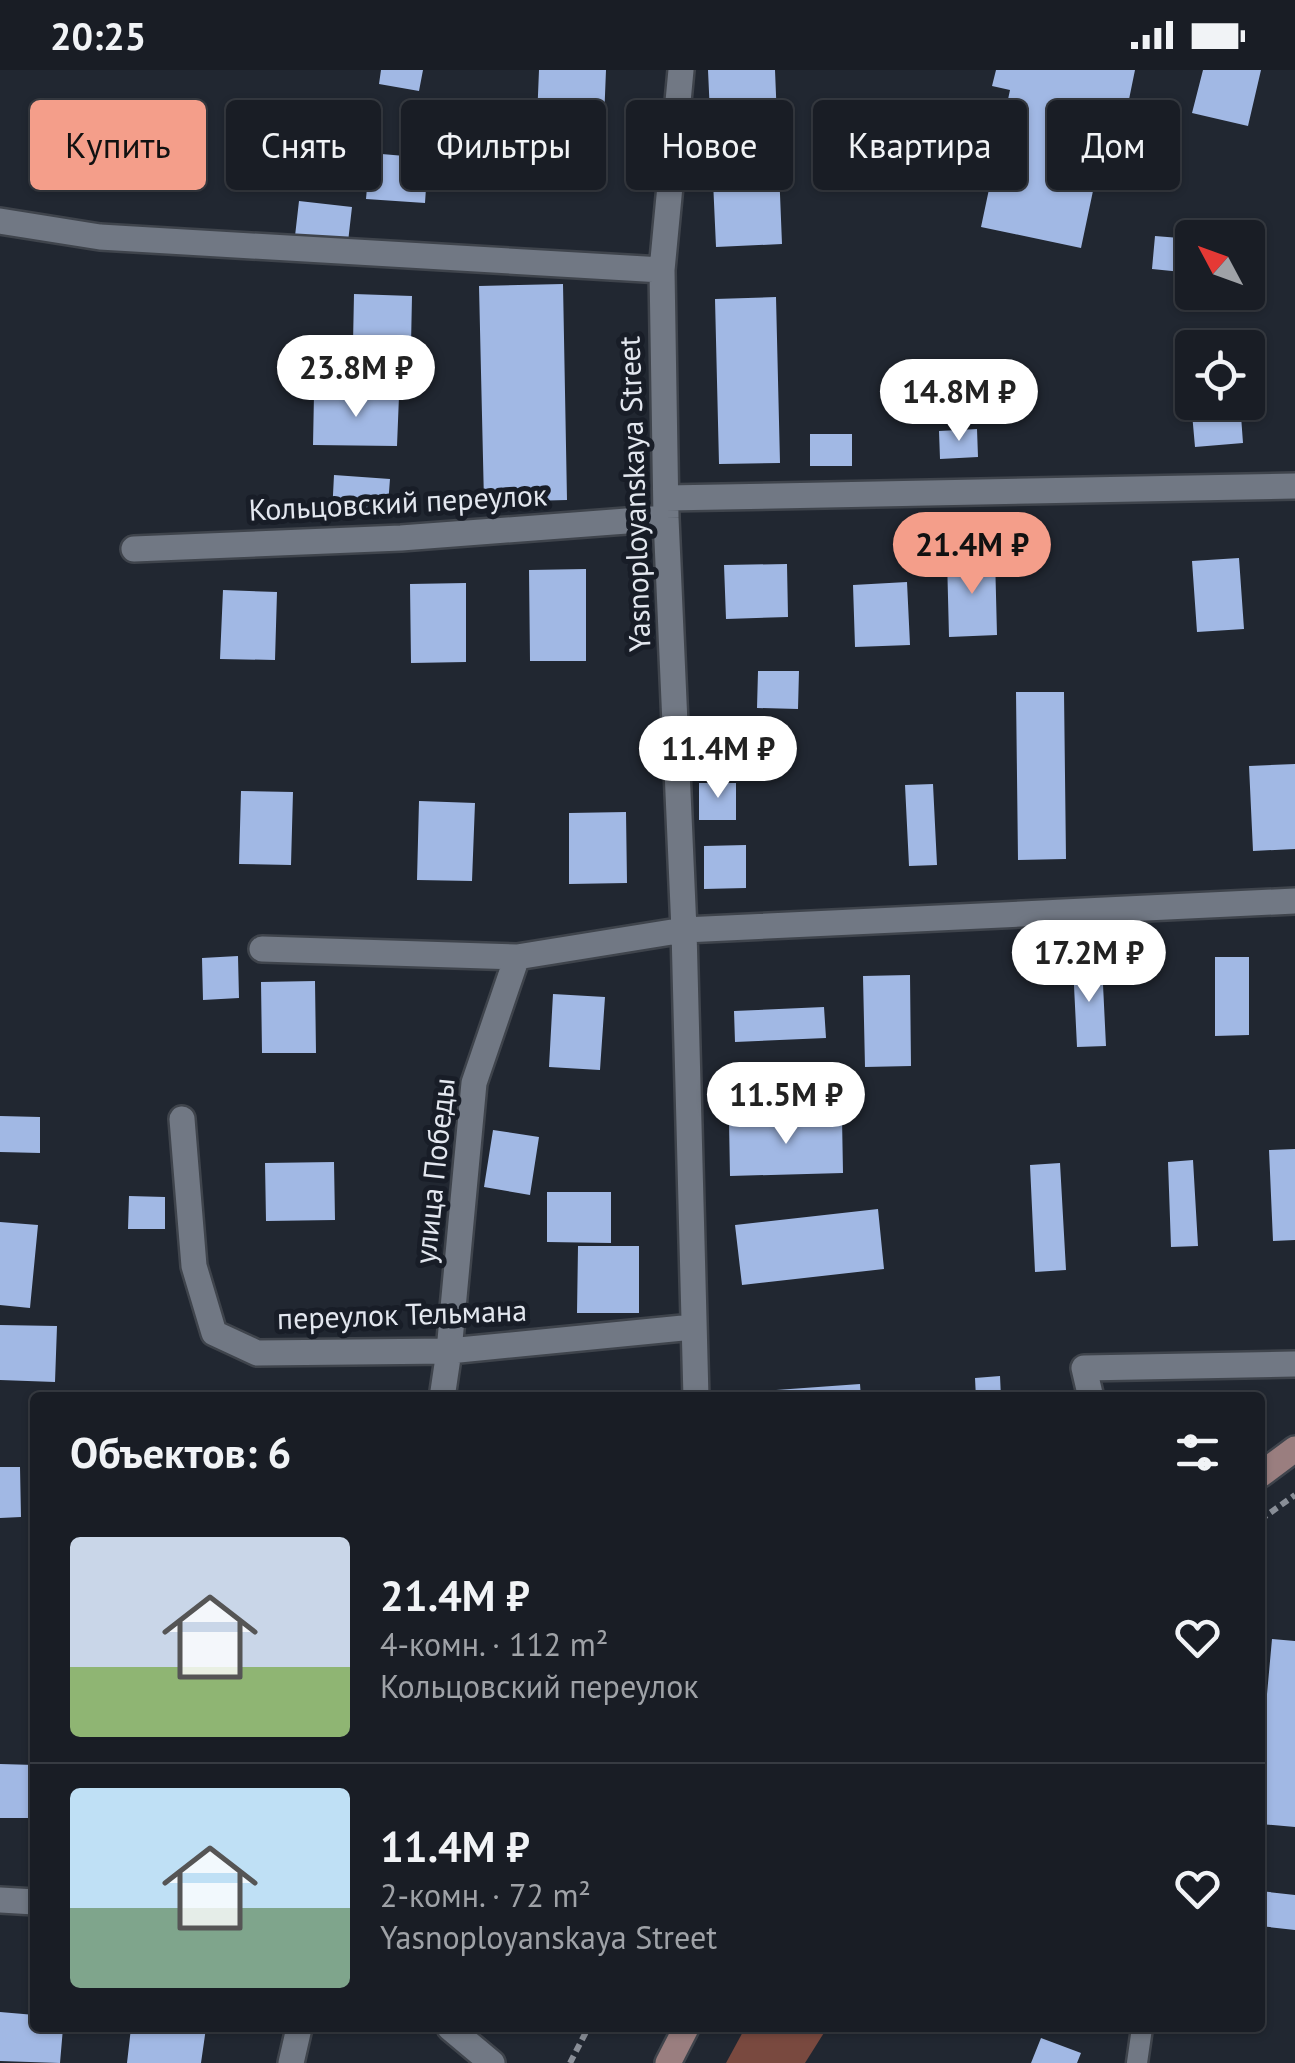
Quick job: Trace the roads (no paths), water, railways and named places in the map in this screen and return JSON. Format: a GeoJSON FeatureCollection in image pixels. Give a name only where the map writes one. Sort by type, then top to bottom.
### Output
{"type":"FeatureCollection","features":[{"type":"Feature","properties":{"kind":"main road"},"geometry":{"type":"LineString","coordinates":[[1265,1472],[1295,1449]]}},
{"type":"Feature","properties":{"kind":"main road"},"geometry":{"type":"LineString","coordinates":[[668,2063],[684,2032]]}},
{"type":"Feature","properties":{"kind":"street","name":"Yasnoployanskaya Street"},"geometry":{"type":"LineString","coordinates":[[681,70],[662,270],[666,508],[684,930],[696,1392]]}},
{"type":"Feature","properties":{"kind":"street"},"geometry":{"type":"LineString","coordinates":[[0,221],[100,236],[662,270]]}},
{"type":"Feature","properties":{"kind":"street","name":"Кольцовский переулок"},"geometry":{"type":"LineString","coordinates":[[134,549],[401,538],[666,508],[1295,486]]}},
{"type":"Feature","properties":{"kind":"street"},"geometry":{"type":"LineString","coordinates":[[262,948],[517,957],[684,930],[1295,901]]}},
{"type":"Feature","properties":{"kind":"street","name":"улица Победы"},"geometry":{"type":"LineString","coordinates":[[443,1392],[474,1083],[517,957]]}},
{"type":"Feature","properties":{"kind":"street","name":"переулок Тельмана"},"geometry":{"type":"LineString","coordinates":[[182,1119],[194,1266],[214,1333],[258,1353],[450,1351],[693,1327]]}},
{"type":"Feature","properties":{"kind":"street"},"geometry":{"type":"LineString","coordinates":[[1090,1392],[1084,1368],[1294,1364]]}},
{"type":"Feature","properties":{"kind":"street"},"geometry":{"type":"LineString","coordinates":[[0,1900],[30,1902]]}},
{"type":"Feature","properties":{"kind":"street"},"geometry":{"type":"LineString","coordinates":[[292,2063],[298,2032]]}},
{"type":"Feature","properties":{"kind":"street"},"geometry":{"type":"LineString","coordinates":[[455,2032],[492,2063]]}},
{"type":"Feature","properties":{"kind":"lane"},"geometry":{"type":"LineString","coordinates":[[1138,2063],[1142,2032]]}}]}
